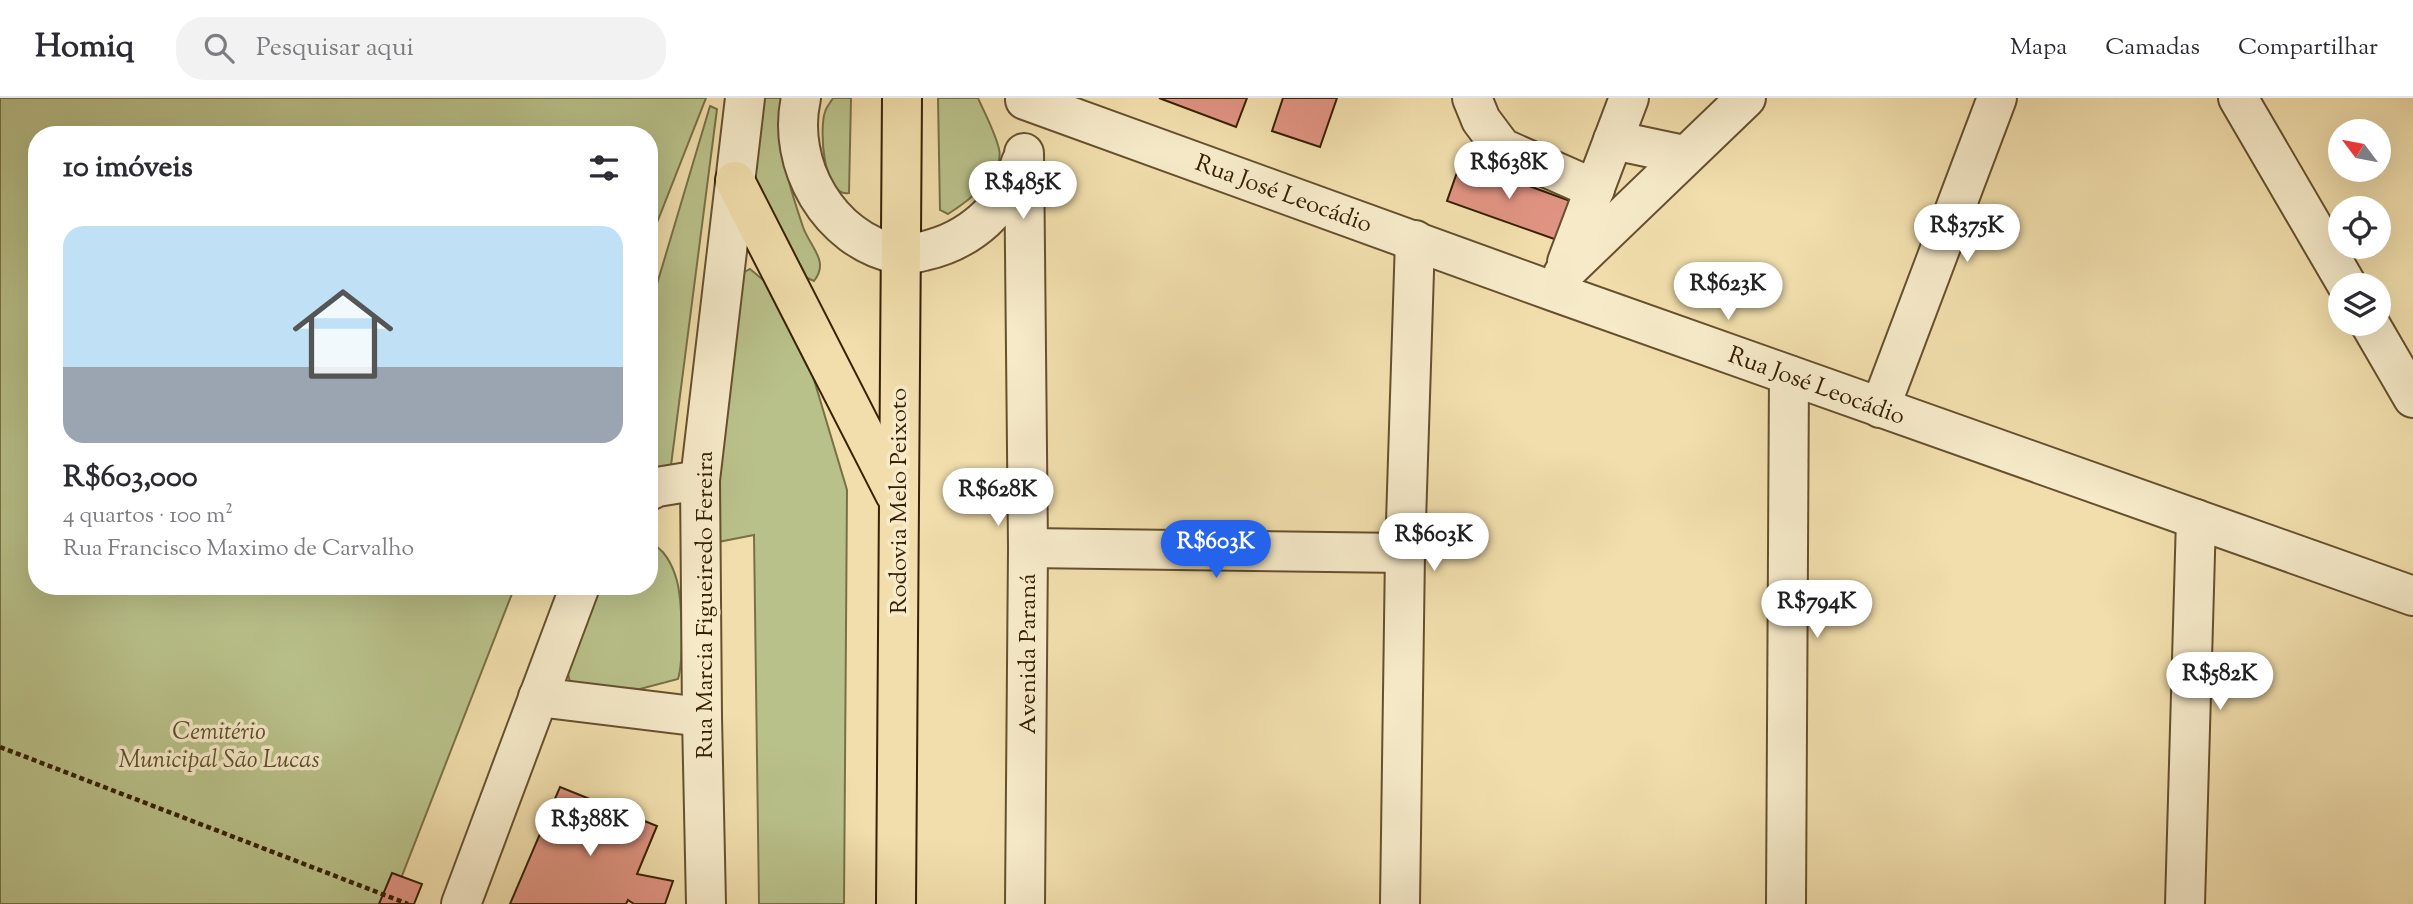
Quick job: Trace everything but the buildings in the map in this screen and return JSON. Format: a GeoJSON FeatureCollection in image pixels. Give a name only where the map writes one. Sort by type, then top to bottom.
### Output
{"type":"FeatureCollection","features":[{"type":"Feature","properties":{"kind":"main road","name":"Rodovia Melo Peixoto"},"geometry":{"type":"LineString","coordinates":[[896,904],[902,98]]}},
{"type":"Feature","properties":{"kind":"main road"},"geometry":{"type":"LineString","coordinates":[[735,181],[897,498]]}},
{"type":"Feature","properties":{"kind":"street","name":"Rua Marcia Figueiredo Fereira"},"geometry":{"type":"LineString","coordinates":[[706,904],[700,480],[745,98]]}},
{"type":"Feature","properties":{"kind":"street"},"geometry":{"type":"LineString","coordinates":[[801,98],[797,127],[799,149],[814,191],[841,224],[859,238],[900,254],[934,249],[958,239],[979,225],[1003,200],[1024,153],[1027,126],[1025,99]]}},
{"type":"Feature","properties":{"kind":"street"},"geometry":{"type":"LineString","coordinates":[[1472,98],[1481,120],[1502,148],[1595,189]]}},
{"type":"Feature","properties":{"kind":"street"},"geometry":{"type":"LineString","coordinates":[[1629,98],[1563,274],[1746,98]]}},
{"type":"Feature","properties":{"kind":"street"},"geometry":{"type":"LineString","coordinates":[[1880,408],[1997,98]]}},
{"type":"Feature","properties":{"kind":"street"},"geometry":{"type":"LineString","coordinates":[[2238,98],[2340,273]]}},
{"type":"Feature","properties":{"kind":"street","name":"Rua José Leocádio"},"geometry":{"type":"LineString","coordinates":[[1025,99],[1880,408],[2413,596]]}},
{"type":"Feature","properties":{"kind":"street"},"geometry":{"type":"LineString","coordinates":[[1613,140],[1684,155]]}},
{"type":"Feature","properties":{"kind":"street","name":"Avenida Paraná"},"geometry":{"type":"LineString","coordinates":[[1024,153],[1028,548],[1025,904]]}},
{"type":"Feature","properties":{"kind":"street"},"geometry":{"type":"LineString","coordinates":[[1400,904],[1405,553],[1415,240]]}},
{"type":"Feature","properties":{"kind":"street"},"geometry":{"type":"LineString","coordinates":[[2377,336],[2413,398]]}},
{"type":"Feature","properties":{"kind":"street"},"geometry":{"type":"LineString","coordinates":[[1786,904],[1789,375]]}},
{"type":"Feature","properties":{"kind":"street"},"geometry":{"type":"LineString","coordinates":[[658,488],[700,480]]}},
{"type":"Feature","properties":{"kind":"street"},"geometry":{"type":"LineString","coordinates":[[2185,904],[2196,519]]}},
{"type":"Feature","properties":{"kind":"street"},"geometry":{"type":"LineString","coordinates":[[1028,548],[1405,553]]}},
{"type":"Feature","properties":{"kind":"street"},"geometry":{"type":"LineString","coordinates":[[461,904],[577,595]]}},
{"type":"Feature","properties":{"kind":"street"},"geometry":{"type":"LineString","coordinates":[[538,697],[702,717]]}},
{"type":"Feature","properties":{"kind":"path"},"geometry":{"type":"LineString","coordinates":[[0,747],[408,904]]}},
{"type":"Feature","properties":{"kind":"green space","name":"Cemitério Municipal São Lucas"},"geometry":{"type":"Polygon","coordinates":[[[0,98],[706,98],[658,220],[658,126],[28,126],[28,595],[511,595],[391,904],[0,904],[0,98]]]}},
{"type":"Feature","properties":{"kind":"green space"},"geometry":{"type":"Polygon","coordinates":[[[762,98],[793,98],[785,141],[786,167],[803,227],[819,260],[820,267],[814,281],[805,277],[753,182],[762,98]]]}},
{"type":"Feature","properties":{"kind":"green space"},"geometry":{"type":"Polygon","coordinates":[[[833,98],[851,98],[849,193],[840,192],[833,185],[825,161],[823,121],[833,98]]]}},
{"type":"Feature","properties":{"kind":"green space"},"geometry":{"type":"Polygon","coordinates":[[[938,98],[978,98],[999,149],[999,158],[991,177],[974,195],[948,214],[940,210],[938,98]]]}},
{"type":"Feature","properties":{"kind":"green space"},"geometry":{"type":"Polygon","coordinates":[[[710,106],[717,109],[670,473],[664,476],[658,471],[658,281],[710,106]]]}},
{"type":"Feature","properties":{"kind":"green space"},"geometry":{"type":"Polygon","coordinates":[[[750,269],[769,285],[806,353],[847,490],[844,904],[759,904],[754,535],[713,543],[741,274],[750,269]]]}},
{"type":"Feature","properties":{"kind":"green space"},"geometry":{"type":"Polygon","coordinates":[[[658,548],[667,558],[677,581],[682,630],[678,679],[640,689],[582,687],[570,682],[567,670],[595,595],[658,595],[658,548]]]}}]}
